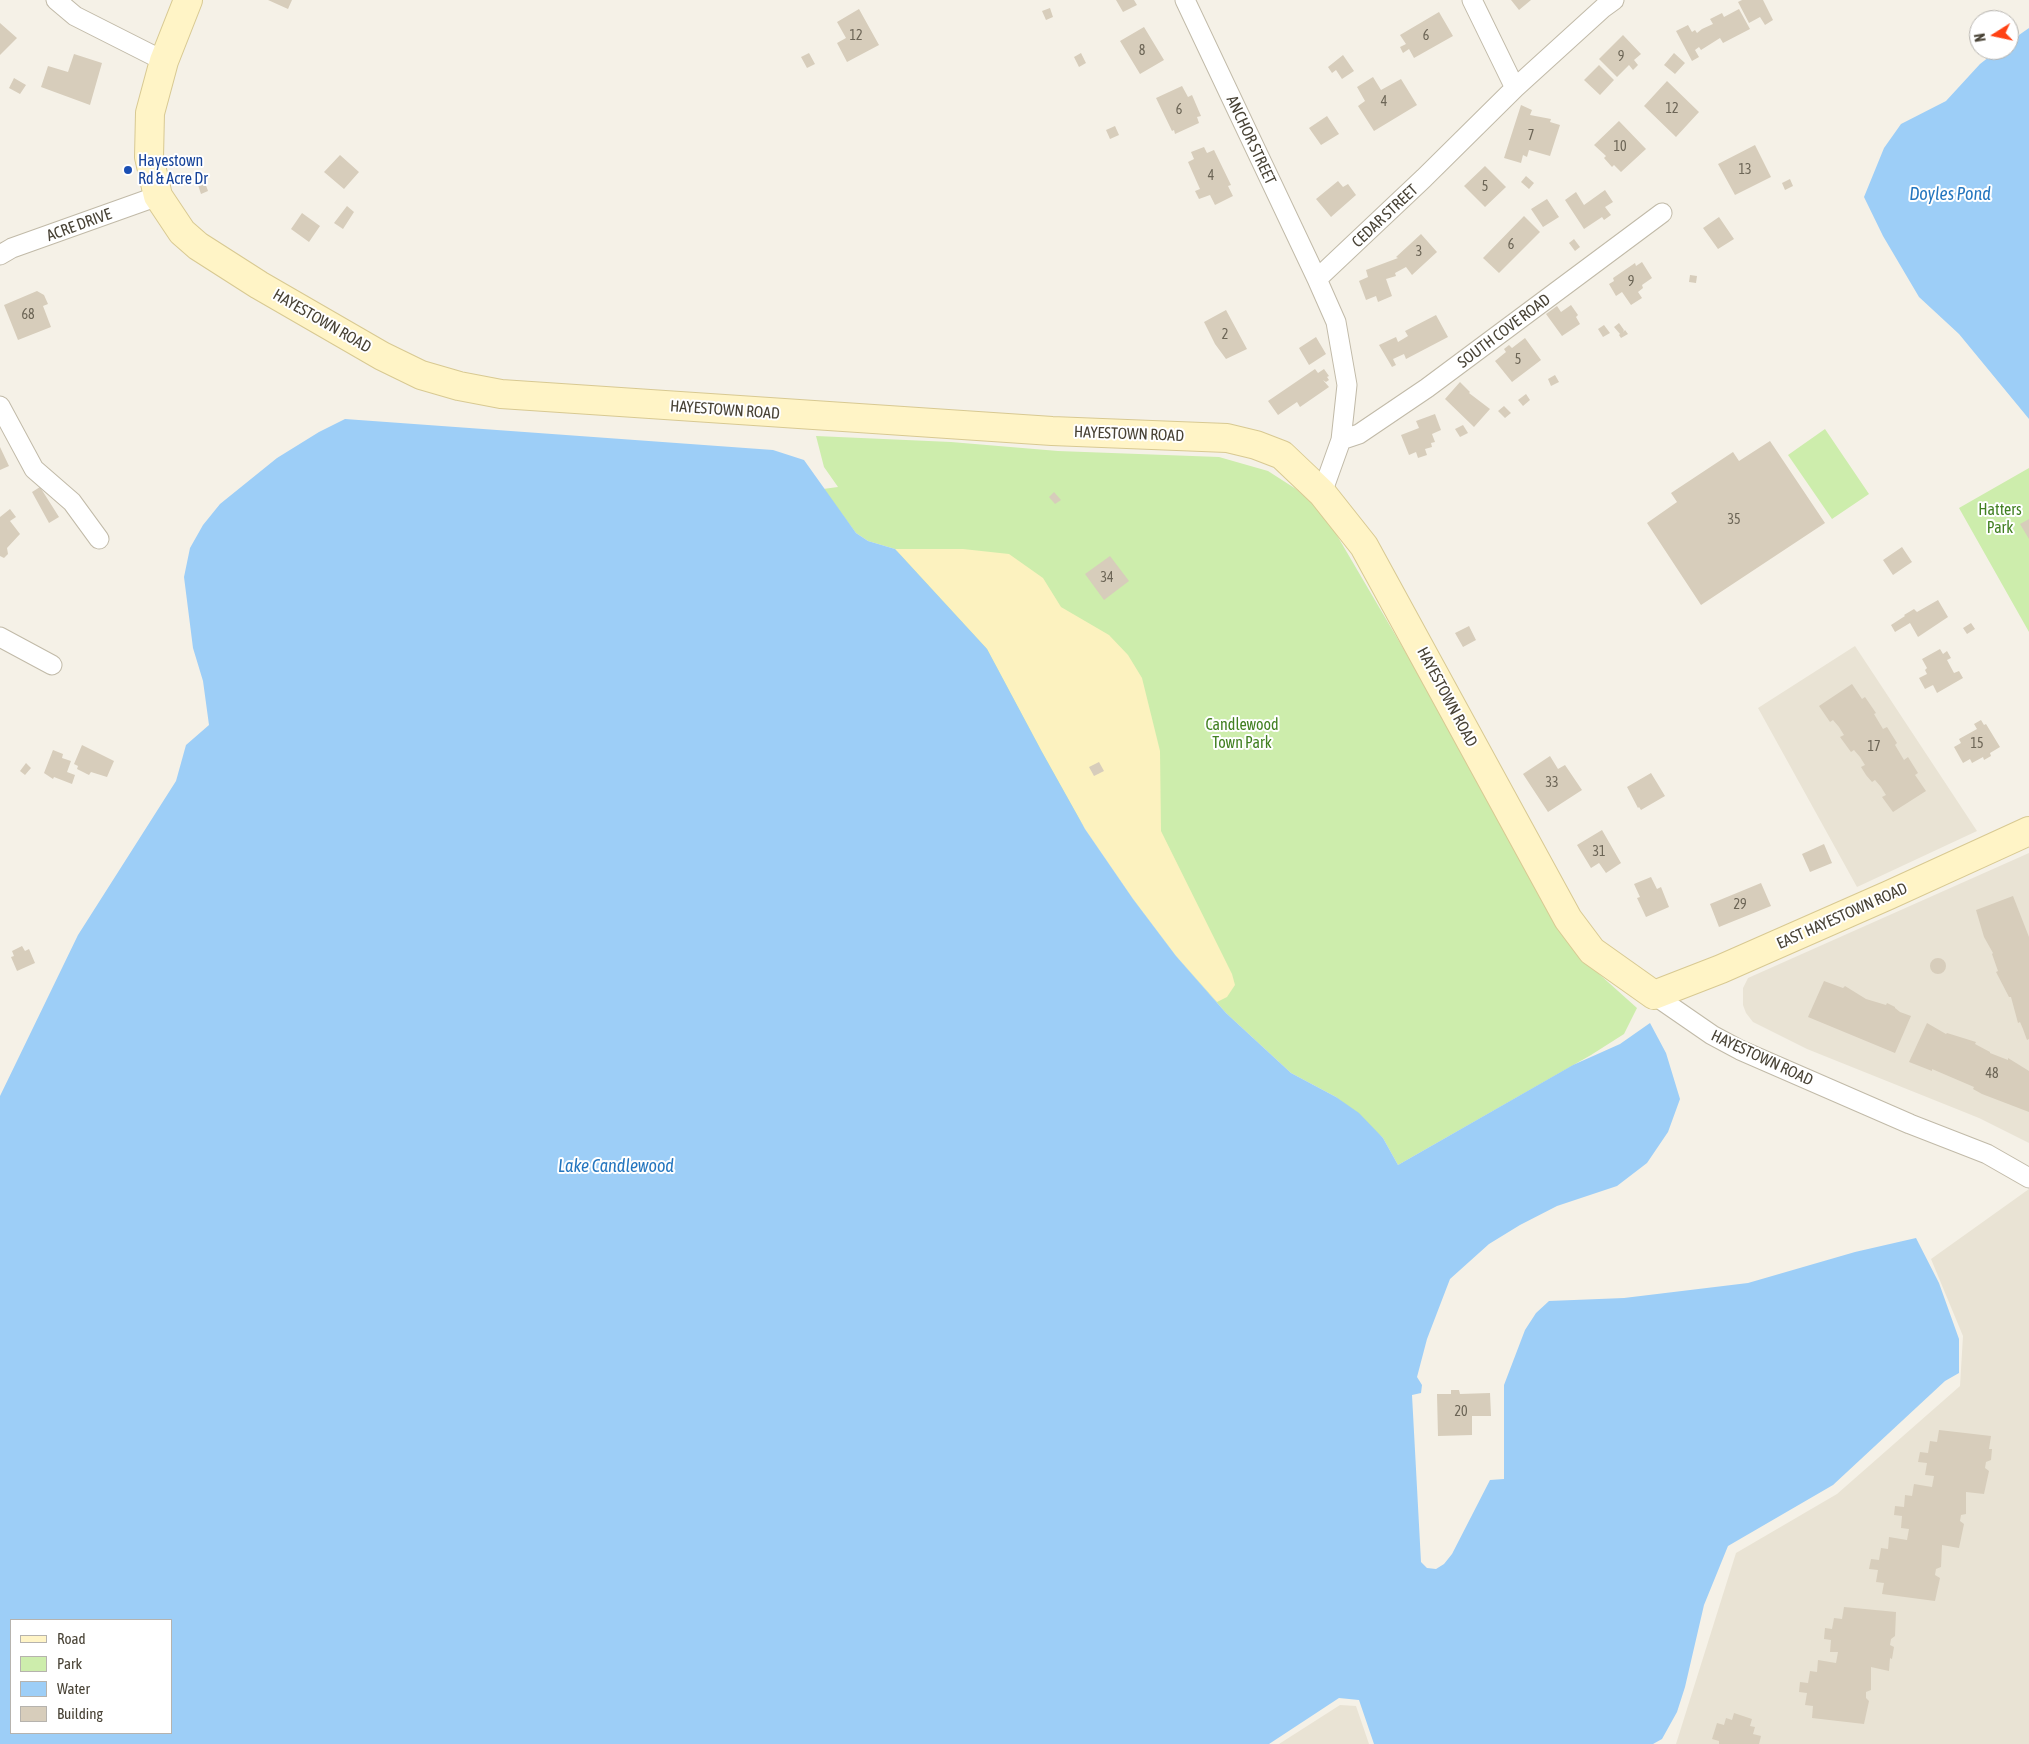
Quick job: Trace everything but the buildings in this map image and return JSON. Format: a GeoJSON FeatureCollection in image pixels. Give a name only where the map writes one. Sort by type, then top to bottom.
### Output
{"type":"FeatureCollection","features":[{"type":"Feature","properties":{"kind":"street"},"geometry":{"type":"LineString","coordinates":[[56,0],[74,16],[164,61]]}},
{"type":"Feature","properties":{"kind":"street","name":"HAYESTOWN ROAD"},"geometry":{"type":"LineString","coordinates":[[188,0],[164,61],[150,113],[149,157],[158,196],[182,232],[198,246],[259,285],[382,356],[421,375],[459,386],[501,394],[686,408],[1052,431],[1227,438],[1256,445],[1282,456],[1322,493],[1364,546],[1568,919],[1592,951],[1712,1035],[1740,1050],[1910,1124],[1987,1154],[2029,1178]]}},
{"type":"Feature","properties":{"kind":"street","name":"ANCHOR STREET"},"geometry":{"type":"LineString","coordinates":[[1186,0],[1317,280]]}},
{"type":"Feature","properties":{"kind":"street"},"geometry":{"type":"LineString","coordinates":[[1472,0],[1515,88]]}},
{"type":"Feature","properties":{"kind":"street","name":"CEDAR STREET"},"geometry":{"type":"LineString","coordinates":[[1317,280],[1515,88],[1614,0]]}},
{"type":"Feature","properties":{"kind":"street","name":"ACRE DRIVE"},"geometry":{"type":"LineString","coordinates":[[0,255],[12,248],[158,196]]}},
{"type":"Feature","properties":{"kind":"street","name":"SOUTH COVE ROAD"},"geometry":{"type":"LineString","coordinates":[[1341,440],[1359,434],[1427,388],[1662,213]]}},
{"type":"Feature","properties":{"kind":"street"},"geometry":{"type":"LineString","coordinates":[[1317,280],[1336,322],[1347,385],[1341,440],[1322,493]]}},
{"type":"Feature","properties":{"kind":"street"},"geometry":{"type":"LineString","coordinates":[[0,406],[34,469],[72,502],[99,539]]}},
{"type":"Feature","properties":{"kind":"street"},"geometry":{"type":"LineString","coordinates":[[0,638],[52,664]]}},
{"type":"Feature","properties":{"kind":"street","name":"EAST HAYESTOWN ROAD"},"geometry":{"type":"LineString","coordinates":[[1654,996],[1889,896],[2029,831]]}},
{"type":"Feature","properties":{"kind":"shaded area"},"geometry":{"type":"Polygon","coordinates":[[[1855,646],[1977,831],[1857,887],[1758,708],[1855,646]]]}},
{"type":"Feature","properties":{"kind":"shaded area"},"geometry":{"type":"Polygon","coordinates":[[[2029,853],[2029,1143],[1979,1118],[1807,1049],[1753,1022],[1746,1013],[1743,1005],[1743,988],[1748,978],[2029,853]]]}},
{"type":"Feature","properties":{"kind":"shaded area"},"geometry":{"type":"Polygon","coordinates":[[[2029,1189],[2029,1744],[1676,1744],[1736,1553],[1837,1494],[1960,1386],[1963,1336],[1931,1259],[2029,1189]]]}},
{"type":"Feature","properties":{"kind":"shaded area"},"geometry":{"type":"Polygon","coordinates":[[[1340,1705],[1356,1706],[1369,1744],[1279,1744],[1340,1705]]]}},
{"type":"Feature","properties":{"kind":"green space"},"geometry":{"type":"Polygon","coordinates":[[[1825,429],[1869,494],[1832,519],[1788,455],[1825,429]]]}},
{"type":"Feature","properties":{"kind":"green space","name":"Candlewood Town Park"},"geometry":{"type":"Polygon","coordinates":[[[816,436],[951,442],[1058,451],[1219,457],[1268,471],[1296,489],[1325,515],[1589,965],[1637,1008],[1624,1034],[1591,1055],[1398,1165],[1383,1138],[1336,1097],[1291,1073],[1226,1013],[1176,956],[1133,899],[895,549],[868,541],[856,533],[823,489],[838,487],[824,467],[816,436]]]}},
{"type":"Feature","properties":{"kind":"green space","name":"Hatters Park"},"geometry":{"type":"Polygon","coordinates":[[[2029,468],[2029,632],[1959,508],[2029,468]]]}},
{"type":"Feature","properties":{"kind":"sand"},"geometry":{"type":"Polygon","coordinates":[[[895,549],[963,549],[1009,554],[1043,578],[1061,607],[1109,635],[1128,655],[1142,678],[1160,751],[1161,831],[1232,974],[1235,985],[1227,997],[1217,1002],[1176,956],[1133,899],[1085,829],[987,649],[895,549]]]}},
{"type":"Feature","properties":{"kind":"water","name":"Doyles Pond"},"geometry":{"type":"Polygon","coordinates":[[[2029,28],[2029,419],[1959,334],[1919,297],[1883,236],[1864,197],[1884,148],[1901,124],[1946,101],[1985,60],[2019,60],[2019,35],[2029,28]]]}},
{"type":"Feature","properties":{"kind":"water","name":"Lake Candlewood"},"geometry":{"type":"Polygon","coordinates":[[[345,419],[773,450],[804,460],[856,533],[868,541],[895,549],[987,649],[1085,829],[1133,899],[1176,956],[1226,1013],[1291,1073],[1336,1097],[1359,1113],[1383,1138],[1398,1165],[1573,1065],[1620,1044],[1650,1023],[1666,1053],[1680,1099],[1668,1132],[1647,1163],[1617,1186],[1557,1206],[1520,1225],[1489,1244],[1450,1279],[1427,1339],[1417,1377],[1422,1385],[1421,1393],[1412,1395],[1421,1562],[1427,1568],[1436,1569],[1444,1564],[1452,1554],[1490,1480],[1504,1479],[1504,1385],[1525,1330],[1536,1313],[1549,1301],[1624,1298],[1748,1283],[1855,1252],[1916,1238],[1939,1283],[1959,1339],[1959,1373],[1945,1381],[1833,1485],[1728,1546],[1704,1605],[1685,1687],[1677,1712],[1662,1739],[1653,1744],[1374,1744],[1359,1700],[1339,1698],[1269,1744],[0,1744],[0,1096],[78,935],[176,781],[186,745],[209,725],[203,681],[193,648],[184,577],[190,548],[203,525],[220,504],[277,458],[319,432],[345,419]]]}},
{"type":"Feature","properties":{"kind":"place","name":"Hayestown Rd & Acre Dr"},"geometry":{"type":"Point","coordinates":[128,170]}}]}
